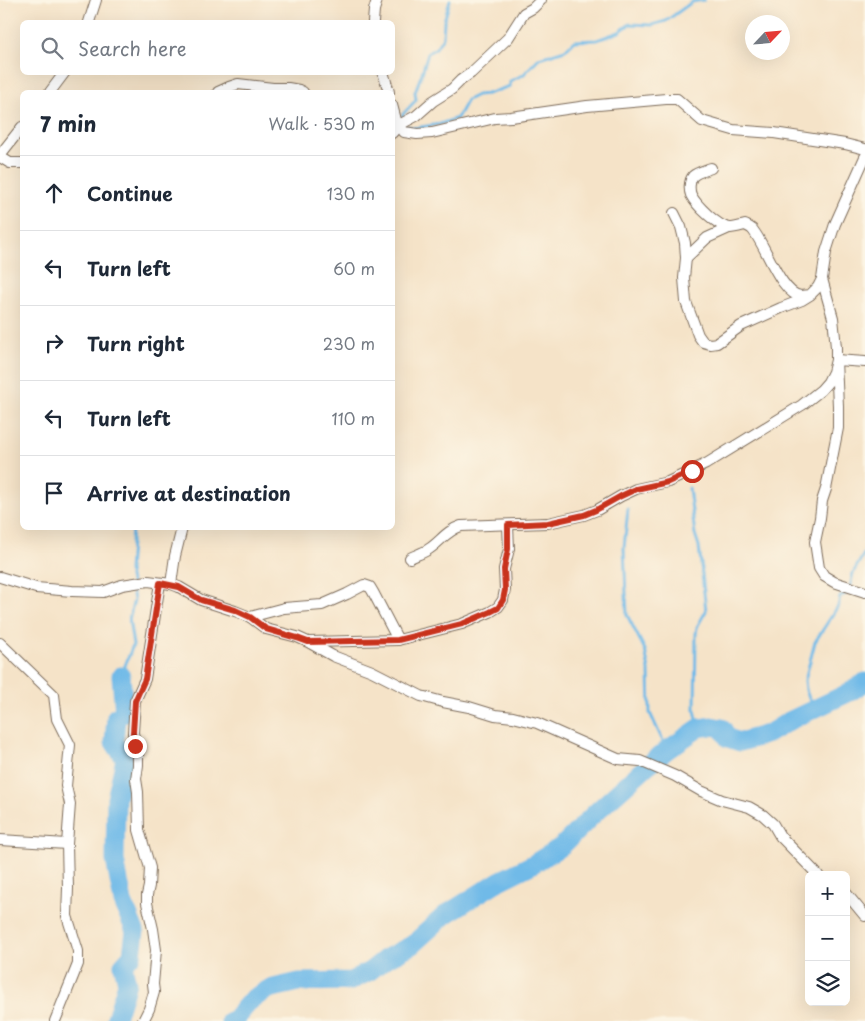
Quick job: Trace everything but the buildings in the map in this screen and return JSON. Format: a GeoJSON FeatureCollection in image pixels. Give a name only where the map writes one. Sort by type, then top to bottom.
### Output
{"type":"FeatureCollection","features":[{"type":"Feature","properties":{"kind":"street"},"geometry":{"type":"LineString","coordinates":[[90,20],[96,0]]}},
{"type":"Feature","properties":{"kind":"street"},"geometry":{"type":"LineString","coordinates":[[374,20],[377,0]]}},
{"type":"Feature","properties":{"kind":"street"},"geometry":{"type":"LineString","coordinates":[[541,0],[524,13],[508,38],[471,73],[416,116],[395,124],[404,132],[424,134],[495,118],[587,106],[666,99],[677,100],[702,120],[733,130],[774,133],[865,149]]}},
{"type":"Feature","properties":{"kind":"street"},"geometry":{"type":"LineString","coordinates":[[52,90],[63,75]]}},
{"type":"Feature","properties":{"kind":"street"},"geometry":{"type":"LineString","coordinates":[[384,75],[388,90]]}},
{"type":"Feature","properties":{"kind":"street"},"geometry":{"type":"LineString","coordinates":[[222,90],[238,84],[299,90]]}},
{"type":"Feature","properties":{"kind":"street"},"geometry":{"type":"LineString","coordinates":[[20,130],[0,156],[10,163],[20,163]]}},
{"type":"Feature","properties":{"kind":"street"},"geometry":{"type":"LineString","coordinates":[[674,213],[685,243],[684,278],[686,302],[698,335],[703,342],[717,343],[741,326],[802,300],[818,287],[822,278],[826,252],[835,224],[865,157]]}},
{"type":"Feature","properties":{"kind":"street"},"geometry":{"type":"LineString","coordinates":[[711,168],[692,177],[690,185],[691,194],[703,212],[729,228]]}},
{"type":"Feature","properties":{"kind":"street"},"geometry":{"type":"LineString","coordinates":[[686,258],[707,238],[729,228],[745,225],[752,230],[777,275],[785,285],[795,294],[801,296],[810,295]]}},
{"type":"Feature","properties":{"kind":"street"},"geometry":{"type":"LineString","coordinates":[[822,278],[833,318],[836,347],[838,428],[815,542],[819,568],[824,576],[834,582],[865,592]]}},
{"type":"Feature","properties":{"kind":"street"},"geometry":{"type":"LineString","coordinates":[[836,360],[865,362]]}},
{"type":"Feature","properties":{"kind":"street"},"geometry":{"type":"LineString","coordinates":[[410,558],[427,551],[445,534],[461,526],[548,523],[584,515],[636,489],[668,482],[699,468],[802,405],[828,382],[836,360]]}},
{"type":"Feature","properties":{"kind":"street"},"geometry":{"type":"LineString","coordinates":[[308,642],[398,640],[462,624],[498,608],[503,600],[505,590],[504,569],[508,549],[508,525]]}},
{"type":"Feature","properties":{"kind":"street"},"geometry":{"type":"LineString","coordinates":[[143,1021],[154,992],[156,950],[147,903],[150,868],[140,830],[136,779],[138,756],[133,733],[135,701],[145,679],[165,584],[181,530]]}},
{"type":"Feature","properties":{"kind":"street"},"geometry":{"type":"LineString","coordinates":[[0,577],[36,588],[72,591],[103,592],[122,585],[148,581],[179,587],[201,600],[229,608],[250,617],[266,629],[308,642],[333,656],[372,670],[421,696],[495,715],[537,723],[618,759],[640,760],[675,776],[701,791],[722,800],[749,807],[763,815],[773,824],[780,836],[814,871]]}},
{"type":"Feature","properties":{"kind":"street"},"geometry":{"type":"LineString","coordinates":[[250,617],[284,608],[322,605],[364,586],[370,587],[374,592],[398,640]]}},
{"type":"Feature","properties":{"kind":"street"},"geometry":{"type":"LineString","coordinates":[[0,643],[54,695],[57,719],[70,744],[66,786],[70,804],[67,844],[68,888],[66,916],[78,951],[78,964],[55,1021]]}},
{"type":"Feature","properties":{"kind":"street"},"geometry":{"type":"LineString","coordinates":[[0,840],[67,844]]}},
{"type":"Feature","properties":{"kind":"street"},"geometry":{"type":"LineString","coordinates":[[850,898],[865,916]]}},
{"type":"Feature","properties":{"kind":"waterway"},"geometry":{"type":"LineString","coordinates":[[402,119],[403,114],[416,100],[415,92],[428,53],[436,48],[443,37],[444,21],[450,0]]}},
{"type":"Feature","properties":{"kind":"waterway"},"geometry":{"type":"LineString","coordinates":[[404,126],[415,128],[440,124],[457,118],[467,100],[477,95],[487,94],[510,86],[510,81],[523,75],[539,58],[565,50],[574,41],[597,40],[619,32],[630,24],[652,25],[666,21],[692,2],[704,0]]}},
{"type":"Feature","properties":{"kind":"waterway"},"geometry":{"type":"LineString","coordinates":[[689,488],[695,534],[699,546],[706,611],[697,627],[696,634],[695,710],[699,728]]}},
{"type":"Feature","properties":{"kind":"waterway"},"geometry":{"type":"LineString","coordinates":[[628,509],[624,548],[627,615],[645,650],[649,670],[650,713],[667,750]]}},
{"type":"Feature","properties":{"kind":"waterway"},"geometry":{"type":"LineString","coordinates":[[121,676],[133,645],[129,619],[134,600],[129,571],[132,530]]}},
{"type":"Feature","properties":{"kind":"waterway"},"geometry":{"type":"LineString","coordinates":[[813,710],[806,690],[805,680],[815,642],[838,606],[840,597],[849,592],[853,573],[865,552]]}},
{"type":"Feature","properties":{"kind":"waterway"},"geometry":{"type":"LineString","coordinates":[[115,1021],[127,983],[123,965],[132,955],[135,931],[123,902],[115,860],[116,799],[125,759],[114,742],[116,717],[124,713],[121,676]]}},
{"type":"Feature","properties":{"kind":"waterway"},"geometry":{"type":"LineString","coordinates":[[230,1021],[234,1020],[252,999],[269,989],[299,982],[351,981],[370,971],[385,959],[412,945],[445,915],[499,881],[533,864],[562,846],[648,765],[699,728],[711,726],[722,728],[728,738],[740,742],[768,734],[789,721],[850,692],[865,682]]}},
{"type":"Feature","properties":{"kind":"route"},"geometry":{"type":"LineString","coordinates":[[135,746],[133,733],[135,701],[145,679],[160,583],[171,584],[201,600],[235,610],[250,617],[266,629],[308,642],[398,640],[462,624],[498,608],[503,600],[505,590],[504,569],[508,549],[508,525],[548,523],[584,515],[636,489],[668,482],[692,471]]}}]}
